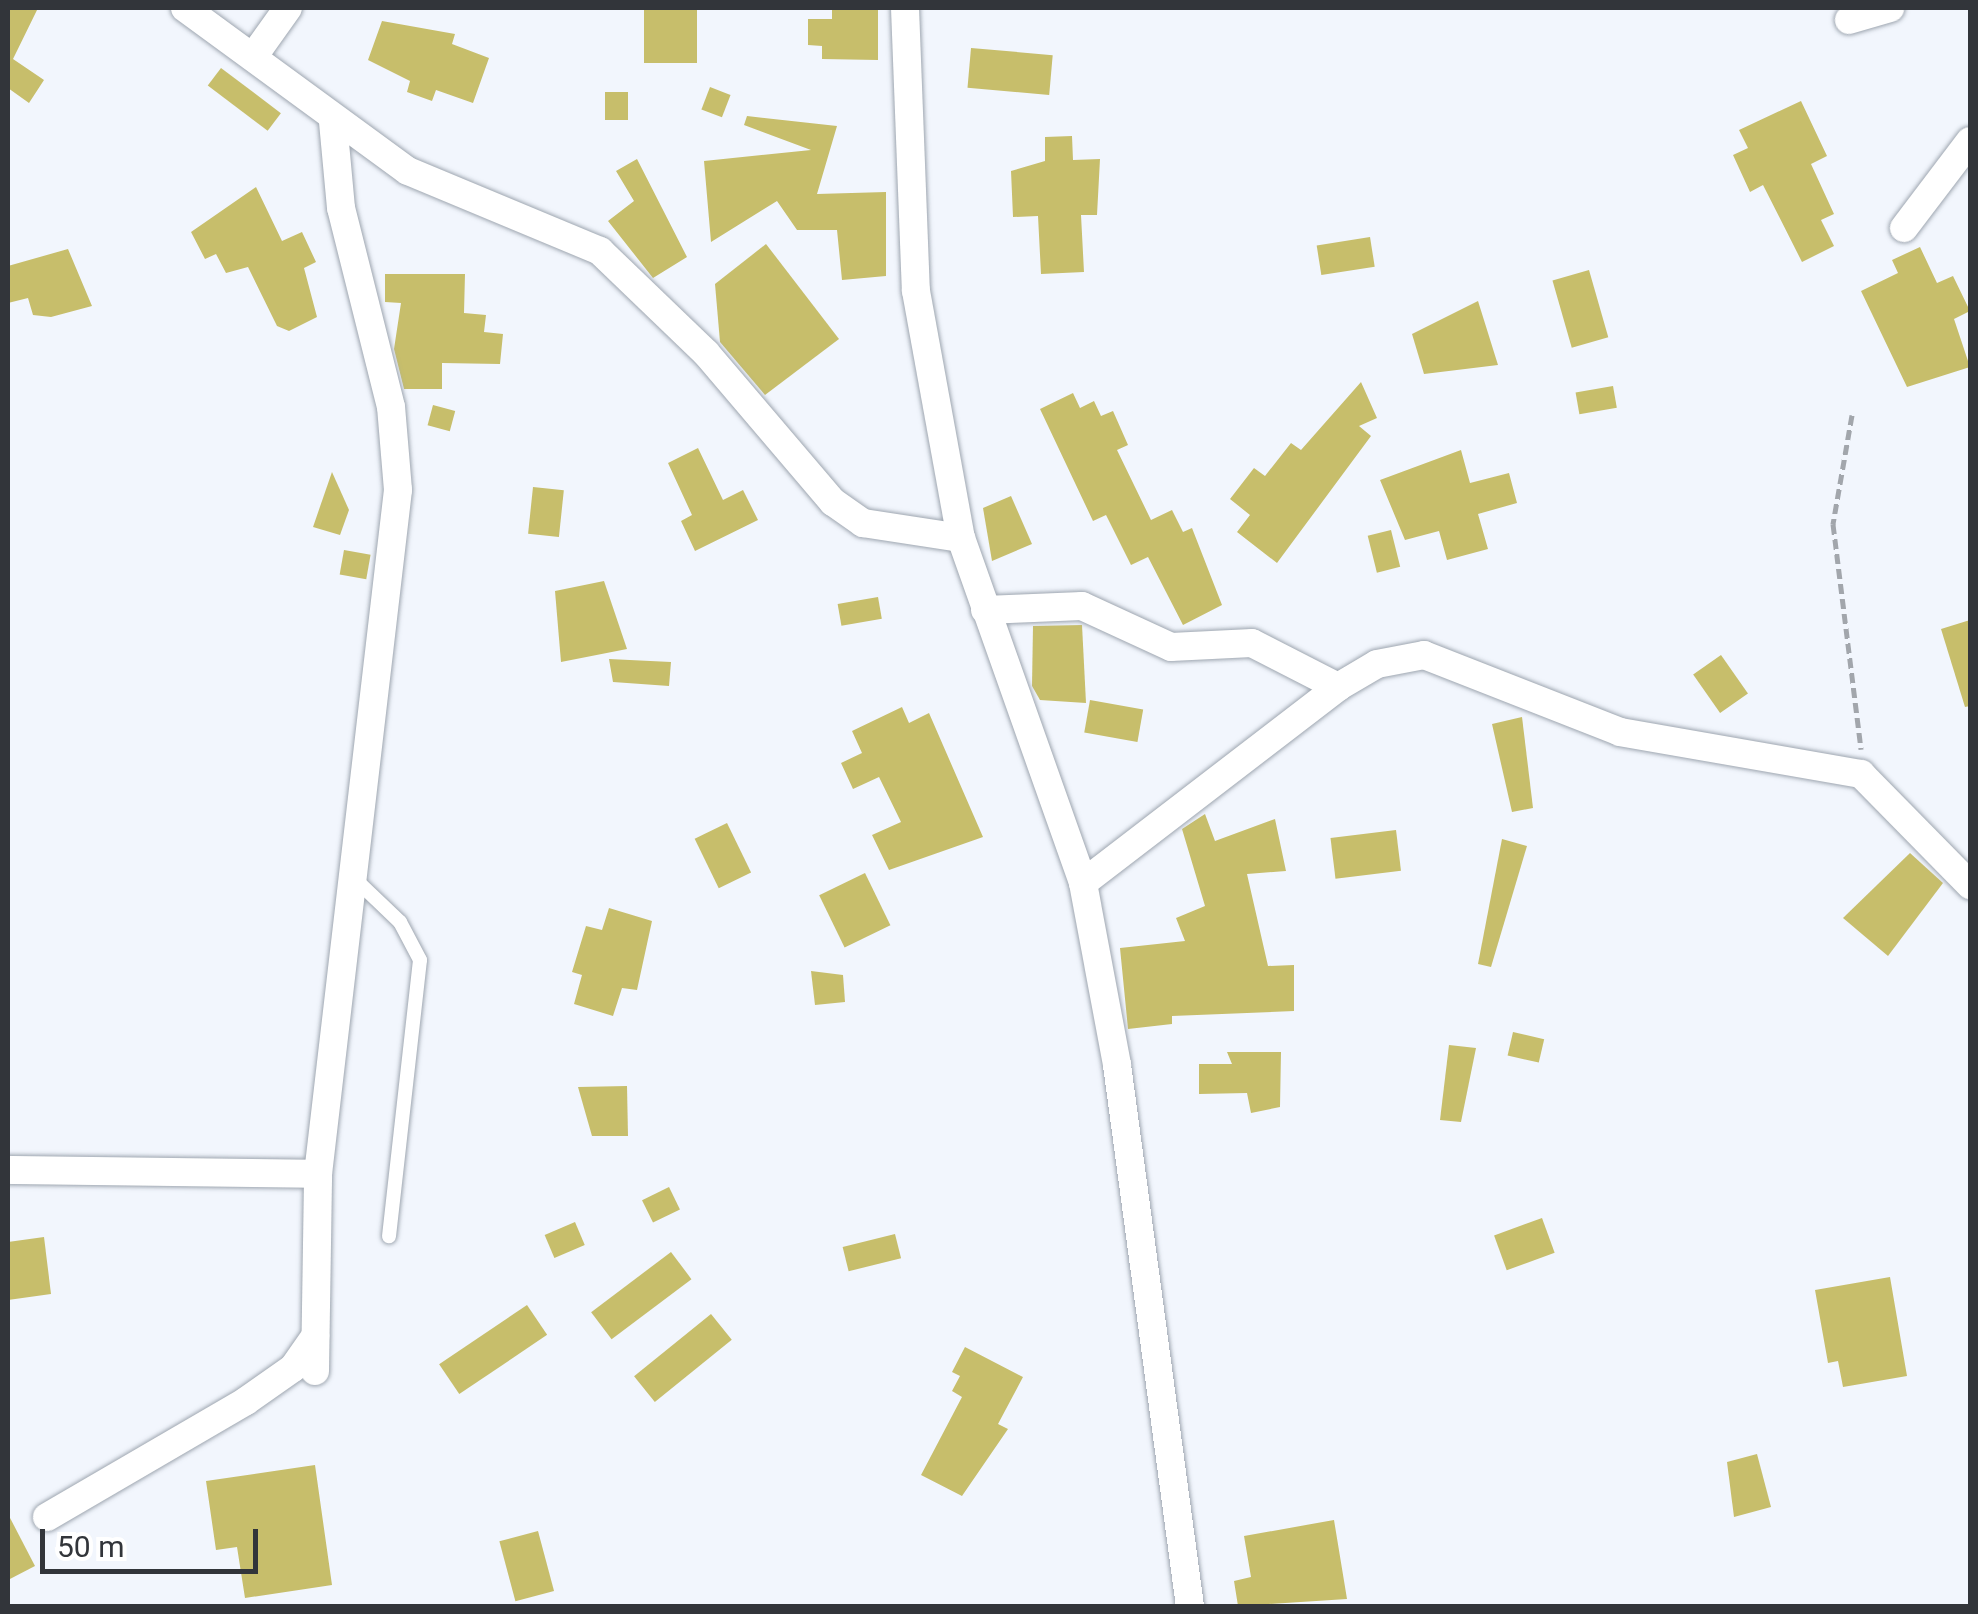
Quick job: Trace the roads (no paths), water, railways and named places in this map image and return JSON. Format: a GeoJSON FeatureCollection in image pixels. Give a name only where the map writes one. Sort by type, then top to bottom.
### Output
{"type":"FeatureCollection","features":[{"type":"Feature","properties":{"kind":"street"},"geometry":{"type":"LineString","coordinates":[[185,8],[253,56],[333,122],[408,170],[600,251],[706,353],[833,502],[863,523],[961,538]]}},
{"type":"Feature","properties":{"kind":"street"},"geometry":{"type":"LineString","coordinates":[[253,56],[288,8]]}},
{"type":"Feature","properties":{"kind":"street"},"geometry":{"type":"LineString","coordinates":[[905,8],[916,291],[961,538],[1083,883],[1190,1606]]}},
{"type":"Feature","properties":{"kind":"street"},"geometry":{"type":"LineString","coordinates":[[1848,20],[1890,8]]}},
{"type":"Feature","properties":{"kind":"street"},"geometry":{"type":"LineString","coordinates":[[315,1371],[318,1174],[356,880],[398,490],[391,407],[341,208],[333,122]]}},
{"type":"Feature","properties":{"kind":"street"},"geometry":{"type":"LineString","coordinates":[[1904,228],[1970,140]]}},
{"type":"Feature","properties":{"kind":"street"},"geometry":{"type":"LineString","coordinates":[[985,610],[1082,606],[1172,648],[1252,643],[1338,686]]}},
{"type":"Feature","properties":{"kind":"street"},"geometry":{"type":"LineString","coordinates":[[1083,883],[1338,686],[1376,664],[1424,655],[1620,732],[1861,774],[1970,885]]}},
{"type":"Feature","properties":{"kind":"street"},"geometry":{"type":"LineString","coordinates":[[8,1170],[318,1174]]}},
{"type":"Feature","properties":{"kind":"street"},"geometry":{"type":"LineString","coordinates":[[47,1517],[246,1401],[293,1368],[314,1336]]}},
{"type":"Feature","properties":{"kind":"lane"},"geometry":{"type":"LineString","coordinates":[[356,880],[400,922],[420,960],[390,1236]]}}]}
